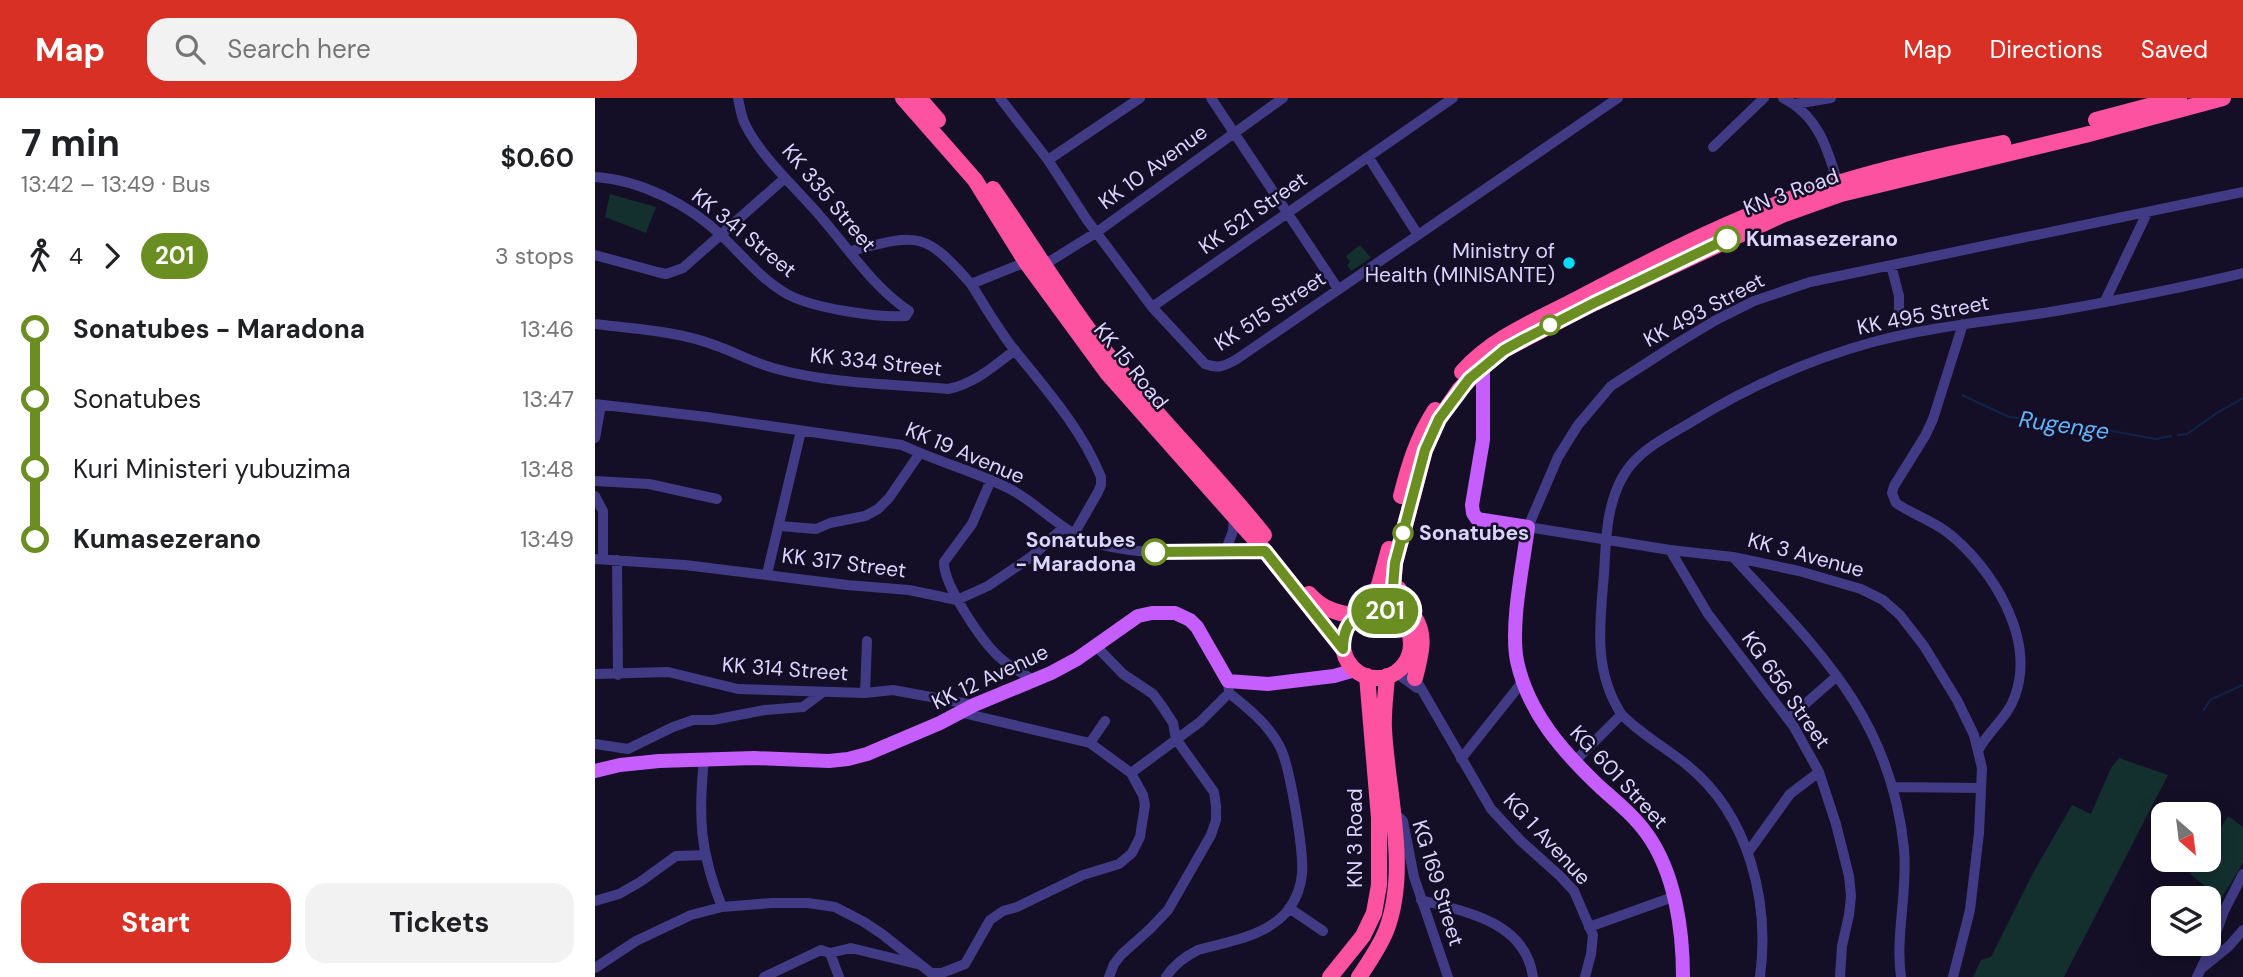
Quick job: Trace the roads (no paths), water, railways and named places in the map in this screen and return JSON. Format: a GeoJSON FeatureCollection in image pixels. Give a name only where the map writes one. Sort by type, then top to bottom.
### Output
{"type":"FeatureCollection","features":[{"type":"Feature","properties":{"kind":"highway","name":"KK 15 Road"},"geometry":{"type":"LineString","coordinates":[[904,98],[975,180],[1026,262],[1108,374],[1265,551],[1343,649]]}},
{"type":"Feature","properties":{"kind":"highway","name":"KK 15 Road"},"geometry":{"type":"LineString","coordinates":[[919,98],[984,177],[1078,316],[1116,366],[1240,504],[1316,601],[1330,610],[1361,614]]}},
{"type":"Feature","properties":{"kind":"highway","name":"KN 3 Road"},"geometry":{"type":"LineString","coordinates":[[1839,188],[1952,152],[2029,137],[2179,98]]}},
{"type":"Feature","properties":{"kind":"highway","name":"KN 3 Road"},"geometry":{"type":"LineString","coordinates":[[1393,560],[1414,447],[1422,430],[1452,384],[1530,322],[1713,232],[1792,199],[2085,135],[2223,98]]}},
{"type":"Feature","properties":{"kind":"highway","name":"KN 3 Road"},"geometry":{"type":"LineString","coordinates":[[1393,560],[1425,450],[1439,419],[1480,361]]}},
{"type":"Feature","properties":{"kind":"highway"},"geometry":{"type":"LineString","coordinates":[[1393,560],[1361,614],[1348,625],[1343,637],[1343,649],[1347,661],[1361,673],[1377,677],[1395,671]]}},
{"type":"Feature","properties":{"kind":"highway"},"geometry":{"type":"LineString","coordinates":[[1393,560],[1397,616]]}},
{"type":"Feature","properties":{"kind":"highway"},"geometry":{"type":"LineString","coordinates":[[1393,560],[1403,603],[1416,619],[1421,632],[1422,644],[1415,678]]}},
{"type":"Feature","properties":{"kind":"highway"},"geometry":{"type":"LineString","coordinates":[[1361,614],[1376,610],[1397,616],[1409,634],[1411,646],[1395,671],[1378,727]]}},
{"type":"Feature","properties":{"kind":"highway"},"geometry":{"type":"LineString","coordinates":[[1361,673],[1378,727]]}},
{"type":"Feature","properties":{"kind":"highway","name":"KN 3 Road"},"geometry":{"type":"LineString","coordinates":[[1359,977],[1387,928],[1395,891],[1378,727]]}},
{"type":"Feature","properties":{"kind":"highway","name":"KN 3 Road"},"geometry":{"type":"LineString","coordinates":[[1330,977],[1363,936],[1374,913],[1386,818]]}},
{"type":"Feature","properties":{"kind":"main road","name":"KK 3 Avenue"},"geometry":{"type":"LineString","coordinates":[[1480,361],[1485,397],[1483,440],[1473,513],[1483,522],[1528,527]]}},
{"type":"Feature","properties":{"kind":"main road"},"geometry":{"type":"LineString","coordinates":[[1469,379],[1485,397]]}},
{"type":"Feature","properties":{"kind":"main road","name":"KG 601 Street"},"geometry":{"type":"LineString","coordinates":[[1528,527],[1515,640],[1523,681],[1546,728],[1574,762],[1645,832],[1656,848],[1673,897],[1683,958],[1683,977]]}},
{"type":"Feature","properties":{"kind":"main road","name":"KK 12 Avenue"},"geometry":{"type":"LineString","coordinates":[[595,771],[659,761],[754,758],[829,761],[867,754],[1077,659],[1138,616],[1152,612],[1175,613],[1190,620],[1197,627],[1229,687]]}},
{"type":"Feature","properties":{"kind":"main road"},"geometry":{"type":"LineString","coordinates":[[1229,687],[1361,673]]}},
{"type":"Feature","properties":{"kind":"street","name":"KK 335 Street"},"geometry":{"type":"LineString","coordinates":[[738,98],[740,112],[749,131],[785,178],[851,251],[869,276],[909,311]]}},
{"type":"Feature","properties":{"kind":"street"},"geometry":{"type":"LineString","coordinates":[[1000,98],[1048,160],[1152,307]]}},
{"type":"Feature","properties":{"kind":"street"},"geometry":{"type":"LineString","coordinates":[[1048,160],[1140,98]]}},
{"type":"Feature","properties":{"kind":"street"},"geometry":{"type":"LineString","coordinates":[[1211,98],[1338,289]]}},
{"type":"Feature","properties":{"kind":"street","name":"KK 10 Avenue"},"geometry":{"type":"LineString","coordinates":[[1044,265],[1097,232],[1283,98]]}},
{"type":"Feature","properties":{"kind":"street","name":"KK 521 Street"},"geometry":{"type":"LineString","coordinates":[[1152,307],[1453,98]]}},
{"type":"Feature","properties":{"kind":"street","name":"KK 515 Street"},"geometry":{"type":"LineString","coordinates":[[1152,307],[1205,364],[1214,368],[1222,367],[1618,98]]}},
{"type":"Feature","properties":{"kind":"street"},"geometry":{"type":"LineString","coordinates":[[1713,146],[1764,98]]}},
{"type":"Feature","properties":{"kind":"street"},"geometry":{"type":"LineString","coordinates":[[1783,98],[1807,114],[1820,133],[1839,188]]}},
{"type":"Feature","properties":{"kind":"street"},"geometry":{"type":"LineString","coordinates":[[1795,104],[1831,98]]}},
{"type":"Feature","properties":{"kind":"street"},"geometry":{"type":"LineString","coordinates":[[1369,158],[1418,235]]}},
{"type":"Feature","properties":{"kind":"street","name":"KK 341 Street"},"geometry":{"type":"LineString","coordinates":[[595,177],[627,182],[687,209],[721,235],[769,282],[787,294],[811,303],[877,316],[906,317],[909,311]]}},
{"type":"Feature","properties":{"kind":"street"},"geometry":{"type":"LineString","coordinates":[[595,256],[666,274],[675,272],[683,268],[785,178]]}},
{"type":"Feature","properties":{"kind":"street","name":"KK 493 Street"},"geometry":{"type":"LineString","coordinates":[[1528,527],[1558,457],[1597,401],[1620,380],[1706,326],[1754,301],[1810,282],[2243,192]]}},
{"type":"Feature","properties":{"kind":"street"},"geometry":{"type":"LineString","coordinates":[[2105,301],[2147,213]]}},
{"type":"Feature","properties":{"kind":"street"},"geometry":{"type":"LineString","coordinates":[[851,251],[898,239],[922,241],[935,247],[971,284],[1015,351],[1059,406],[1101,477],[1098,492],[1074,534]]}},
{"type":"Feature","properties":{"kind":"street"},"geometry":{"type":"LineString","coordinates":[[971,284],[1026,262]]}},
{"type":"Feature","properties":{"kind":"street"},"geometry":{"type":"LineString","coordinates":[[1891,265],[1899,296],[1899,323]]}},
{"type":"Feature","properties":{"kind":"street","name":"KK 495 Street"},"geometry":{"type":"LineString","coordinates":[[1621,715],[1606,684],[1600,661],[1599,640],[1607,539],[1613,499],[1626,471],[1648,450],[1706,413],[1769,381],[1849,350],[1903,335],[2171,290],[2243,273]]}},
{"type":"Feature","properties":{"kind":"street","name":"KK 334 Street"},"geometry":{"type":"LineString","coordinates":[[595,324],[684,337],[716,345],[749,360],[791,372],[948,389],[977,378],[1015,351]]}},
{"type":"Feature","properties":{"kind":"street"},"geometry":{"type":"LineString","coordinates":[[1963,324],[1933,419],[1894,486],[1893,498],[1904,509],[1944,530],[1967,549],[1993,583],[2009,613],[2020,653],[2019,679],[2012,705],[1984,738],[1979,748]]}},
{"type":"Feature","properties":{"kind":"street"},"geometry":{"type":"LineString","coordinates":[[595,438],[598,405]]}},
{"type":"Feature","properties":{"kind":"street","name":"KK 19 Avenue"},"geometry":{"type":"LineString","coordinates":[[598,405],[902,445],[991,480],[1035,504],[1074,534],[1096,544],[1155,552],[1265,551]]}},
{"type":"Feature","properties":{"kind":"street"},"geometry":{"type":"LineString","coordinates":[[767,574],[801,431]]}},
{"type":"Feature","properties":{"kind":"street"},"geometry":{"type":"LineString","coordinates":[[780,526],[815,529],[865,516],[878,509],[889,498],[920,453]]}},
{"type":"Feature","properties":{"kind":"street"},"geometry":{"type":"LineString","coordinates":[[991,480],[972,524],[944,562],[944,568],[957,600],[989,647],[999,657],[1034,680]]}},
{"type":"Feature","properties":{"kind":"street"},"geometry":{"type":"LineString","coordinates":[[595,481],[649,484],[717,499]]}},
{"type":"Feature","properties":{"kind":"street"},"geometry":{"type":"LineString","coordinates":[[595,496],[603,511],[599,559]]}},
{"type":"Feature","properties":{"kind":"street"},"geometry":{"type":"LineString","coordinates":[[1225,552],[1233,531],[1234,515]]}},
{"type":"Feature","properties":{"kind":"street"},"geometry":{"type":"LineString","coordinates":[[957,600],[988,586],[1024,562],[1064,527]]}},
{"type":"Feature","properties":{"kind":"street","name":"KK 3 Avenue"},"geometry":{"type":"LineString","coordinates":[[1528,527],[1670,550],[1733,557],[1831,579],[1883,600],[1900,615],[1924,646],[1947,683],[1974,735],[1982,768],[1979,833],[1970,910],[1953,977]]}},
{"type":"Feature","properties":{"kind":"street","name":"KG 656 Street"},"geometry":{"type":"LineString","coordinates":[[1670,550],[1708,614],[1788,719],[1819,772],[1849,876],[1851,896],[1842,946],[1840,977]]}},
{"type":"Feature","properties":{"kind":"street"},"geometry":{"type":"LineString","coordinates":[[1733,557],[1812,644],[1837,676],[1868,724],[1881,751],[1894,787],[1904,853],[1899,952],[1901,977]]}},
{"type":"Feature","properties":{"kind":"street","name":"KK 317 Street"},"geometry":{"type":"LineString","coordinates":[[599,559],[685,565],[909,590],[957,600]]}},
{"type":"Feature","properties":{"kind":"street"},"geometry":{"type":"LineString","coordinates":[[617,560],[618,675]]}},
{"type":"Feature","properties":{"kind":"street"},"geometry":{"type":"LineString","coordinates":[[865,693],[867,641]]}},
{"type":"Feature","properties":{"kind":"street"},"geometry":{"type":"LineString","coordinates":[[1095,645],[1122,674],[1153,694],[1173,723],[1176,739],[1214,792],[1216,820],[1211,835],[1168,910],[1122,954],[1109,977]]}},
{"type":"Feature","properties":{"kind":"street","name":"KG 1 Avenue"},"geometry":{"type":"LineString","coordinates":[[1395,671],[1415,678],[1491,809],[1574,891],[1593,934],[1585,977]]}},
{"type":"Feature","properties":{"kind":"street","name":"KG 1 Avenue"},"geometry":{"type":"LineString","coordinates":[[1395,671],[1426,698]]}},
{"type":"Feature","properties":{"kind":"street","name":"KK 314 Street"},"geometry":{"type":"LineString","coordinates":[[595,674],[668,672],[738,689],[865,693],[893,691],[1090,743]]}},
{"type":"Feature","properties":{"kind":"street"},"geometry":{"type":"LineString","coordinates":[[1788,719],[1837,676]]}},
{"type":"Feature","properties":{"kind":"street"},"geometry":{"type":"LineString","coordinates":[[1461,759],[1523,681]]}},
{"type":"Feature","properties":{"kind":"street"},"geometry":{"type":"LineString","coordinates":[[1131,773],[1199,722],[1229,687],[1275,738],[1285,757],[1300,846],[1302,874],[1297,894],[1275,923],[1260,932],[1198,950],[1168,972],[1166,977]]}},
{"type":"Feature","properties":{"kind":"street"},"geometry":{"type":"LineString","coordinates":[[595,744],[628,749],[693,720],[713,720],[765,710],[803,707],[823,692]]}},
{"type":"Feature","properties":{"kind":"street"},"geometry":{"type":"LineString","coordinates":[[1574,762],[1621,715],[1702,777],[1734,820],[1749,851],[1762,937],[1760,977]]}},
{"type":"Feature","properties":{"kind":"street"},"geometry":{"type":"LineString","coordinates":[[595,968],[636,941],[691,915],[722,907],[784,902],[835,908],[882,934],[931,973],[956,969],[970,958],[990,920],[1003,911],[1083,875],[1119,864],[1126,859],[1140,837],[1145,805],[1143,795],[1131,773],[1090,743],[1105,721]]}},
{"type":"Feature","properties":{"kind":"street"},"geometry":{"type":"LineString","coordinates":[[1974,735],[2000,721]]}},
{"type":"Feature","properties":{"kind":"street"},"geometry":{"type":"LineString","coordinates":[[620,765],[628,749]]}},
{"type":"Feature","properties":{"kind":"street"},"geometry":{"type":"LineString","coordinates":[[704,760],[700,804],[701,840],[709,876],[722,907]]}},
{"type":"Feature","properties":{"kind":"street"},"geometry":{"type":"LineString","coordinates":[[1749,851],[1790,794],[1819,772]]}},
{"type":"Feature","properties":{"kind":"street"},"geometry":{"type":"LineString","coordinates":[[1894,787],[1980,788]]}},
{"type":"Feature","properties":{"kind":"street","name":"KG 169 Street"},"geometry":{"type":"LineString","coordinates":[[1386,818],[1400,818],[1403,821],[1414,877],[1448,977]]}},
{"type":"Feature","properties":{"kind":"street"},"geometry":{"type":"LineString","coordinates":[[595,901],[619,894],[676,856],[705,855]]}},
{"type":"Feature","properties":{"kind":"street"},"geometry":{"type":"LineString","coordinates":[[2199,973],[2224,911],[2243,874]]}},
{"type":"Feature","properties":{"kind":"street"},"geometry":{"type":"LineString","coordinates":[[1590,927],[1673,897]]}},
{"type":"Feature","properties":{"kind":"street"},"geometry":{"type":"LineString","coordinates":[[1421,900],[1481,916],[1498,924],[1513,936],[1524,951],[1534,977]]}},
{"type":"Feature","properties":{"kind":"street"},"geometry":{"type":"LineString","coordinates":[[1289,908],[1323,930]]}},
{"type":"Feature","properties":{"kind":"street"},"geometry":{"type":"LineString","coordinates":[[2199,973],[2243,930]]}},
{"type":"Feature","properties":{"kind":"street"},"geometry":{"type":"LineString","coordinates":[[764,977],[821,950],[830,953],[851,948],[918,964]]}},
{"type":"Feature","properties":{"kind":"street"},"geometry":{"type":"LineString","coordinates":[[830,953],[839,977]]}},
{"type":"Feature","properties":{"kind":"waterway","name":"Rugenge"},"geometry":{"type":"LineString","coordinates":[[1962,395],[2009,417],[2068,423],[2156,439],[2171,436]]}},
{"type":"Feature","properties":{"kind":"waterway","name":"Rugenge"},"geometry":{"type":"LineString","coordinates":[[2178,435],[2187,434],[2243,398]]}},
{"type":"Feature","properties":{"kind":"waterway"},"geometry":{"type":"LineString","coordinates":[[2204,710],[2210,700],[2243,685]]}},
{"type":"Feature","properties":{"kind":"place","name":"Kumasezerano"},"geometry":{"type":"Point","coordinates":[1727,239]}},
{"type":"Feature","properties":{"kind":"place","name":"Ministry of Health (MINISANTE)"},"geometry":{"type":"Point","coordinates":[1569,263]}},
{"type":"Feature","properties":{"kind":"place","name":"Sonatubes"},"geometry":{"type":"Point","coordinates":[1403,533]}},
{"type":"Feature","properties":{"kind":"place","name":"Sonatubes - Maradona"},"geometry":{"type":"Point","coordinates":[1155,552]}}]}
